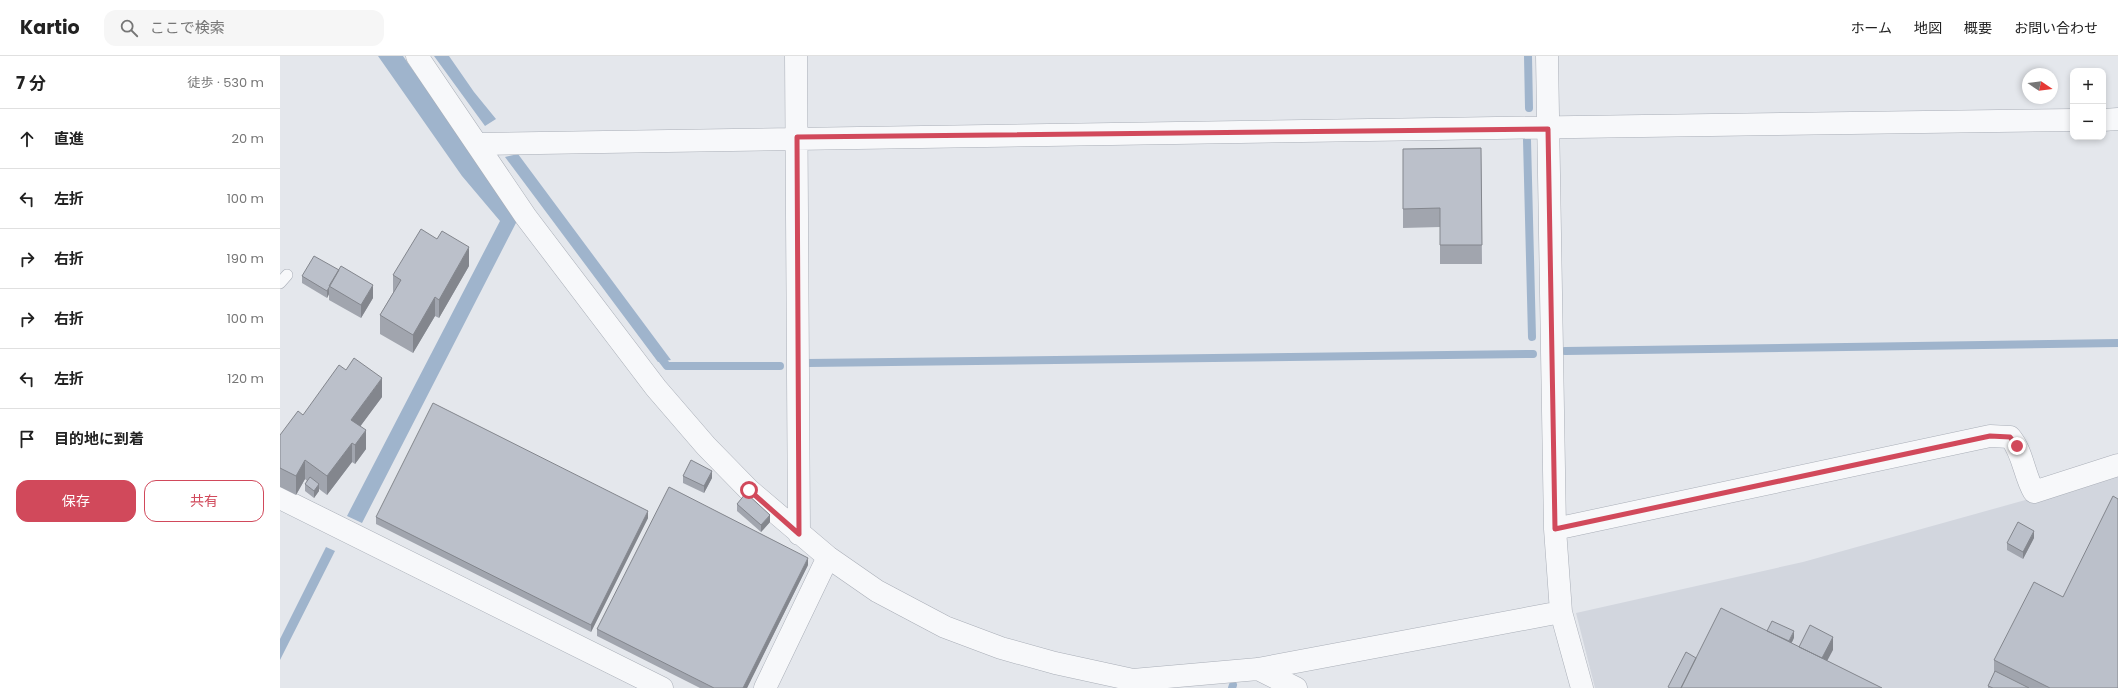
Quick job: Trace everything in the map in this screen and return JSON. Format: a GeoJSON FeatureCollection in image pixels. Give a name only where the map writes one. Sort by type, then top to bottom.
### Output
{"type":"FeatureCollection","features":[{"type":"Feature","properties":{"kind":"street"},"geometry":{"type":"LineString","coordinates":[[417,56],[526,217],[656,388],[706,446],[749,490],[799,534],[828,557],[877,591],[945,627],[1001,648],[1055,663],[1133,680],[1258,669],[1561,612]]}},
{"type":"Feature","properties":{"kind":"street"},"geometry":{"type":"LineString","coordinates":[[796,56],[799,534]]}},
{"type":"Feature","properties":{"kind":"street"},"geometry":{"type":"LineString","coordinates":[[1547,56],[1555,529],[1561,612],[1582,688]]}},
{"type":"Feature","properties":{"kind":"street"},"geometry":{"type":"LineString","coordinates":[[477,144],[797,137],[1548,129],[2070,120]]}},
{"type":"Feature","properties":{"kind":"street"},"geometry":{"type":"LineString","coordinates":[[2106,120],[2118,120]]}},
{"type":"Feature","properties":{"kind":"street"},"geometry":{"type":"LineString","coordinates":[[1555,529],[1990,436],[2010,437],[2017,446],[2026,479],[2034,492],[2118,465]]}},
{"type":"Feature","properties":{"kind":"street"},"geometry":{"type":"LineString","coordinates":[[280,498],[662,688]]}},
{"type":"Feature","properties":{"kind":"street"},"geometry":{"type":"LineString","coordinates":[[765,688],[828,557]]}},
{"type":"Feature","properties":{"kind":"street"},"geometry":{"type":"LineString","coordinates":[[1258,669],[1296,688]]}},
{"type":"Feature","properties":{"kind":"shaded area"},"geometry":{"type":"Polygon","coordinates":[[[2118,472],[2118,688],[1595,688],[1576,613],[1803,562],[2029,499],[2118,472]]]}},
{"type":"Feature","properties":{"kind":"water"},"geometry":{"type":"Polygon","coordinates":[[[378,56],[403,56],[518,219],[362,523],[347,516],[500,221],[462,176],[378,56]]]}},
{"type":"Feature","properties":{"kind":"water"},"geometry":{"type":"Polygon","coordinates":[[[434,56],[449,56],[474,92],[496,119],[485,126],[434,56]]]}},
{"type":"Feature","properties":{"kind":"water"},"geometry":{"type":"Polygon","coordinates":[[[518,154],[671,360],[658,362],[505,157],[518,154]]]}},
{"type":"Feature","properties":{"kind":"water"},"geometry":{"type":"Polygon","coordinates":[[[326,547],[335,551],[280,660],[280,639],[326,547]]]}},
{"type":"Feature","properties":{"kind":"building"},"geometry":{"type":"Polygon","coordinates":[[[1481,148],[1482,245],[1440,245],[1440,208],[1403,209],[1403,149],[1481,148]]]}},
{"type":"Feature","properties":{"kind":"building"},"geometry":{"type":"Polygon","coordinates":[[[421,229],[437,239],[442,231],[469,247],[439,300],[435,297],[413,335],[380,315],[401,280],[393,275],[421,229]]]}},
{"type":"Feature","properties":{"kind":"building"},"geometry":{"type":"Polygon","coordinates":[[[314,256],[339,270],[327,291],[302,276],[314,256]]]}},
{"type":"Feature","properties":{"kind":"building"},"geometry":{"type":"Polygon","coordinates":[[[341,266],[373,285],[361,305],[329,286],[341,266]]]}},
{"type":"Feature","properties":{"kind":"building"},"geometry":{"type":"Polygon","coordinates":[[[354,358],[382,378],[351,420],[366,430],[355,445],[352,443],[327,476],[305,460],[296,476],[280,468],[280,435],[298,411],[303,415],[339,365],[346,370],[354,358]]]}},
{"type":"Feature","properties":{"kind":"building"},"geometry":{"type":"Polygon","coordinates":[[[433,403],[648,511],[591,625],[376,517],[433,403]]]}},
{"type":"Feature","properties":{"kind":"building"},"geometry":{"type":"Polygon","coordinates":[[[691,460],[712,471],[704,486],[683,476],[691,460]]]}},
{"type":"Feature","properties":{"kind":"building"},"geometry":{"type":"Polygon","coordinates":[[[310,477],[319,484],[314,491],[305,484],[310,477]]]}},
{"type":"Feature","properties":{"kind":"building"},"geometry":{"type":"Polygon","coordinates":[[[669,487],[808,558],[743,688],[714,688],[597,629],[669,487]]]}},
{"type":"Feature","properties":{"kind":"building"},"geometry":{"type":"Polygon","coordinates":[[[746,493],[770,515],[761,525],[737,504],[746,493]]]}},
{"type":"Feature","properties":{"kind":"building"},"geometry":{"type":"Polygon","coordinates":[[[2113,496],[2118,499],[2118,688],[2050,688],[1994,660],[2034,582],[2063,597],[2113,496]]]}},
{"type":"Feature","properties":{"kind":"building"},"geometry":{"type":"Polygon","coordinates":[[[2018,522],[2034,531],[2023,552],[2007,543],[2018,522]]]}},
{"type":"Feature","properties":{"kind":"building"},"geometry":{"type":"Polygon","coordinates":[[[1721,608],[1882,688],[1681,688],[1721,608]]]}},
{"type":"Feature","properties":{"kind":"building"},"geometry":{"type":"Polygon","coordinates":[[[1772,621],[1794,631],[1789,641],[1767,631],[1772,621]]]}},
{"type":"Feature","properties":{"kind":"building"},"geometry":{"type":"Polygon","coordinates":[[[1810,625],[1833,637],[1822,658],[1799,647],[1810,625]]]}},
{"type":"Feature","properties":{"kind":"building"},"geometry":{"type":"Polygon","coordinates":[[[1686,652],[1696,658],[1681,688],[1670,688],[1668,687],[1686,652]]]}},
{"type":"Feature","properties":{"kind":"building"},"geometry":{"type":"Polygon","coordinates":[[[1995,671],[2029,688],[1993,688],[1988,686],[1995,671]]]}},
{"type":"Feature","properties":{"kind":"waterway"},"geometry":{"type":"LineString","coordinates":[[1528,56],[1529,108]]}},
{"type":"Feature","properties":{"kind":"waterway"},"geometry":{"type":"LineString","coordinates":[[1527,140],[1532,337]]}},
{"type":"Feature","properties":{"kind":"waterway"},"geometry":{"type":"LineString","coordinates":[[1565,351],[2118,343]]}},
{"type":"Feature","properties":{"kind":"waterway"},"geometry":{"type":"LineString","coordinates":[[657,353],[667,366],[780,366]]}},
{"type":"Feature","properties":{"kind":"waterway"},"geometry":{"type":"LineString","coordinates":[[808,363],[1533,354]]}},
{"type":"Feature","properties":{"kind":"route"},"geometry":{"type":"LineString","coordinates":[[749,490],[799,534],[797,137],[1548,129],[1555,529],[1990,436],[2010,437],[2017,446]]}}]}
